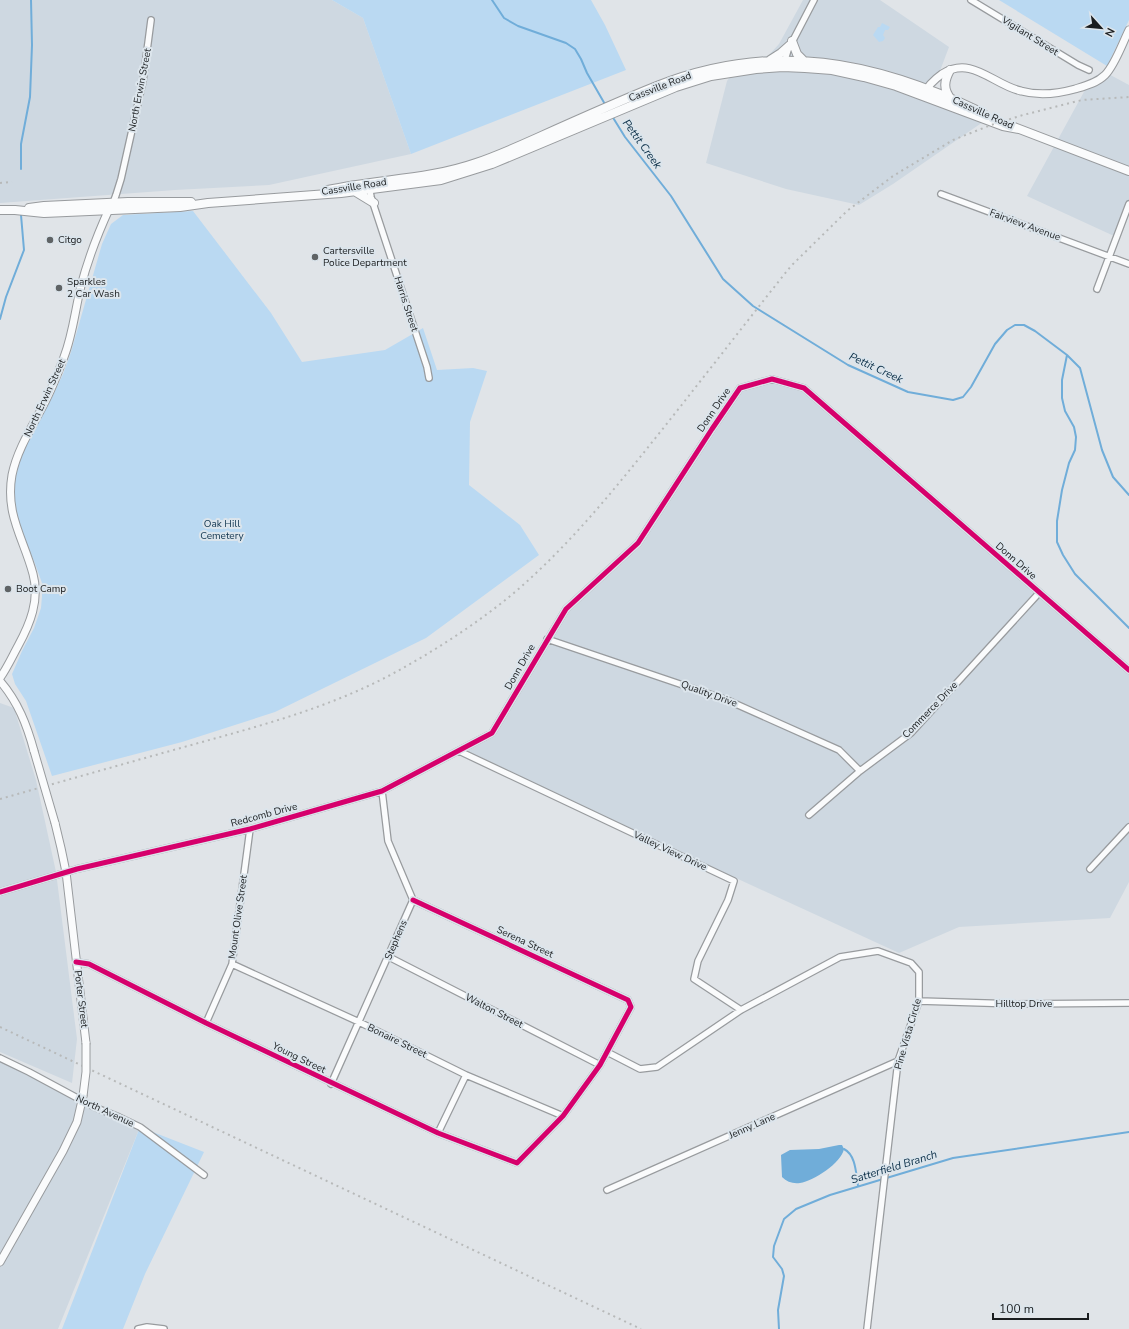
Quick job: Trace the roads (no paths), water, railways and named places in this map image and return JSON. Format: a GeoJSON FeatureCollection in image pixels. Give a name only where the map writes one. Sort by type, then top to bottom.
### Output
{"type":"FeatureCollection","features":[{"type":"Feature","properties":{"kind":"main road"},"geometry":{"type":"LineString","coordinates":[[768,60],[780,53],[791,43],[797,54],[804,61]]}},
{"type":"Feature","properties":{"kind":"main road","name":"Cassville Road"},"geometry":{"type":"LineString","coordinates":[[304,195],[340,187],[370,187],[440,180],[466,174],[492,164],[657,90],[684,76],[712,69],[768,60],[784,64],[847,73],[952,99],[1019,129],[1129,171]]}},
{"type":"Feature","properties":{"kind":"main road","name":"Cassville Road"},"geometry":{"type":"LineString","coordinates":[[657,90],[711,76],[804,61],[832,64],[877,73],[1003,126],[1019,129]]}},
{"type":"Feature","properties":{"kind":"main road"},"geometry":{"type":"LineString","coordinates":[[950,70],[945,81],[945,87],[946,92],[952,99]]}},
{"type":"Feature","properties":{"kind":"main road","name":"Cassville Road"},"geometry":{"type":"LineString","coordinates":[[0,210],[44,212],[180,207],[208,203],[355,192],[370,187]]}},
{"type":"Feature","properties":{"kind":"main road"},"geometry":{"type":"LineString","coordinates":[[355,192],[374,203]]}},
{"type":"Feature","properties":{"kind":"main road","name":"Cassville Road"},"geometry":{"type":"LineString","coordinates":[[15,210],[44,206],[113,203],[179,201],[208,203]]}},
{"type":"Feature","properties":{"kind":"street"},"geometry":{"type":"LineString","coordinates":[[784,64],[791,43],[814,0]]}},
{"type":"Feature","properties":{"kind":"street","name":"Vigilant Street"},"geometry":{"type":"LineString","coordinates":[[971,0],[1078,65],[1089,70]]}},
{"type":"Feature","properties":{"kind":"street","name":"North Erwin Street"},"geometry":{"type":"LineString","coordinates":[[0,679],[28,627],[33,613],[35,598],[35,583],[33,574],[17,532],[11,505],[10,491],[13,470],[23,444],[50,392],[65,355],[70,341],[81,287],[92,250],[113,203],[121,179],[143,81],[151,20]]}},
{"type":"Feature","properties":{"kind":"street"},"geometry":{"type":"LineString","coordinates":[[925,92],[936,78],[950,70],[961,67],[974,69],[1006,86],[1025,92],[1038,94],[1062,92],[1096,82],[1105,75],[1112,66],[1129,30]]}},
{"type":"Feature","properties":{"kind":"street","name":"Harris Street"},"geometry":{"type":"LineString","coordinates":[[370,187],[427,367],[429,378]]}},
{"type":"Feature","properties":{"kind":"street","name":"Fairview Avenue"},"geometry":{"type":"LineString","coordinates":[[941,194],[1129,264]]}},
{"type":"Feature","properties":{"kind":"street"},"geometry":{"type":"LineString","coordinates":[[1097,289],[1129,204]]}},
{"type":"Feature","properties":{"kind":"street","name":"Donn Drive"},"geometry":{"type":"LineString","coordinates":[[459,751],[492,733],[566,609],[638,543],[740,388],[772,378],[804,388],[1129,670]]}},
{"type":"Feature","properties":{"kind":"street","name":"Commerce Drive"},"geometry":{"type":"LineString","coordinates":[[809,815],[860,771],[912,733],[1039,593]]}},
{"type":"Feature","properties":{"kind":"street","name":"Quality Drive"},"geometry":{"type":"LineString","coordinates":[[547,639],[726,700],[839,750],[860,771]]}},
{"type":"Feature","properties":{"kind":"street","name":"Porter Street"},"geometry":{"type":"LineString","coordinates":[[0,679],[22,716],[29,732],[61,848],[66,872],[86,1043],[86,1072],[83,1099],[76,1122],[63,1151],[0,1262]]}},
{"type":"Feature","properties":{"kind":"street","name":"Redcomb Drive"},"geometry":{"type":"LineString","coordinates":[[0,892],[66,872],[250,829],[382,792],[459,751]]}},
{"type":"Feature","properties":{"kind":"street","name":"Valley View Drive"},"geometry":{"type":"LineString","coordinates":[[459,751],[734,881],[728,900],[698,961],[694,979],[741,1010]]}},
{"type":"Feature","properties":{"kind":"street"},"geometry":{"type":"LineString","coordinates":[[382,792],[388,841],[414,900]]}},
{"type":"Feature","properties":{"kind":"street"},"geometry":{"type":"LineString","coordinates":[[1090,869],[1129,827]]}},
{"type":"Feature","properties":{"kind":"street","name":"Mount Olive Street"},"geometry":{"type":"LineString","coordinates":[[206,1023],[232,964],[250,829]]}},
{"type":"Feature","properties":{"kind":"street","name":"Stephens"},"geometry":{"type":"LineString","coordinates":[[332,1084],[414,900]]}},
{"type":"Feature","properties":{"kind":"street","name":"Serena Street"},"geometry":{"type":"LineString","coordinates":[[414,900],[628,1000],[631,1007],[607,1052]]}},
{"type":"Feature","properties":{"kind":"street","name":"Pine Vista Circle"},"geometry":{"type":"LineString","coordinates":[[607,1052],[640,1069],[657,1067],[741,1010],[840,957],[878,951],[911,963],[920,972],[919,1001],[898,1061],[867,1329]]}},
{"type":"Feature","properties":{"kind":"street","name":"Walton Street"},"geometry":{"type":"LineString","coordinates":[[389,958],[600,1065]]}},
{"type":"Feature","properties":{"kind":"street","name":"Young Street"},"geometry":{"type":"LineString","coordinates":[[76,962],[89,964],[206,1023],[438,1133],[518,1162],[563,1116]]}},
{"type":"Feature","properties":{"kind":"street","name":"Bonaire Street"},"geometry":{"type":"LineString","coordinates":[[232,964],[359,1022],[466,1075],[563,1116]]}},
{"type":"Feature","properties":{"kind":"street","name":"Hilltop Drive"},"geometry":{"type":"LineString","coordinates":[[919,1001],[1016,1004],[1129,1003]]}},
{"type":"Feature","properties":{"kind":"street"},"geometry":{"type":"LineString","coordinates":[[563,1116],[600,1065],[607,1052]]}},
{"type":"Feature","properties":{"kind":"street","name":"North Avenue"},"geometry":{"type":"LineString","coordinates":[[0,1058],[140,1127],[204,1175]]}},
{"type":"Feature","properties":{"kind":"street","name":"Jenny Lane"},"geometry":{"type":"LineString","coordinates":[[607,1190],[898,1061]]}},
{"type":"Feature","properties":{"kind":"street"},"geometry":{"type":"LineString","coordinates":[[438,1133],[466,1075]]}},
{"type":"Feature","properties":{"kind":"street"},"geometry":{"type":"LineString","coordinates":[[138,1329],[147,1327],[164,1329]]}},
{"type":"Feature","properties":{"kind":"water"},"geometry":{"type":"Polygon","coordinates":[[[842,1145],[844,1149],[838,1160],[812,1179],[806,1182],[793,1183],[782,1177],[781,1155],[790,1150],[819,1149],[842,1145]]]}},
{"type":"Feature","properties":{"kind":"waterway"},"geometry":{"type":"LineString","coordinates":[[21,169],[21,144],[30,97],[32,45],[31,0]]}},
{"type":"Feature","properties":{"kind":"waterway","name":"Pettit Creek"},"geometry":{"type":"LineString","coordinates":[[492,0],[504,18],[518,26],[566,43],[575,49],[606,106]]}},
{"type":"Feature","properties":{"kind":"waterway","name":"Pettit Creek"},"geometry":{"type":"LineString","coordinates":[[612,116],[625,137],[671,196],[723,279],[753,306],[848,365],[908,392],[953,400],[963,397],[971,387],[995,344],[1007,330],[1015,325],[1024,325],[1035,331],[1067,355],[1080,368],[1102,450],[1113,477],[1129,495]]}},
{"type":"Feature","properties":{"kind":"waterway"},"geometry":{"type":"LineString","coordinates":[[0,319],[6,297],[24,250],[21,215]]}},
{"type":"Feature","properties":{"kind":"waterway","name":"Pettit Creek"},"geometry":{"type":"LineString","coordinates":[[1067,355],[1062,380],[1062,398],[1065,411],[1074,427],[1076,437],[1075,450],[1069,463],[1062,490],[1057,521],[1057,542],[1075,574],[1129,628]]}},
{"type":"Feature","properties":{"kind":"waterway","name":"Satterfield Branch"},"geometry":{"type":"LineString","coordinates":[[779,1329],[778,1310],[784,1276],[782,1269],[773,1257],[774,1246],[784,1219],[796,1209],[830,1195],[953,1158],[1129,1132]]}},
{"type":"Feature","properties":{"kind":"waterway"},"geometry":{"type":"LineString","coordinates":[[844,1149],[853,1160],[858,1186]]}},
{"type":"Feature","properties":{"kind":"railway"},"geometry":{"type":"LineString","coordinates":[[0,799],[251,728],[324,705],[371,685],[441,645],[472,625],[515,592],[575,534],[630,470],[791,266],[847,211],[893,176],[953,140],[991,125],[1023,115],[1082,100],[1129,97]]}},
{"type":"Feature","properties":{"kind":"railway"},"geometry":{"type":"LineString","coordinates":[[0,183],[12,182]]}},
{"type":"Feature","properties":{"kind":"railway"},"geometry":{"type":"LineString","coordinates":[[0,1027],[641,1329]]}},
{"type":"Feature","properties":{"kind":"place","name":"Citgo"},"geometry":{"type":"Point","coordinates":[50,240]}},
{"type":"Feature","properties":{"kind":"place","name":"Cartersville Police Department"},"geometry":{"type":"Point","coordinates":[315,257]}},
{"type":"Feature","properties":{"kind":"place","name":"Sparkles 2 Car Wash"},"geometry":{"type":"Point","coordinates":[59,288]}},
{"type":"Feature","properties":{"kind":"place","name":"Boot Camp"},"geometry":{"type":"Point","coordinates":[8,589]}},
{"type":"Feature","properties":{"kind":"park label","name":"Oak Hill Cemetery"},"geometry":{"type":"Point","coordinates":[222,530]}}]}
